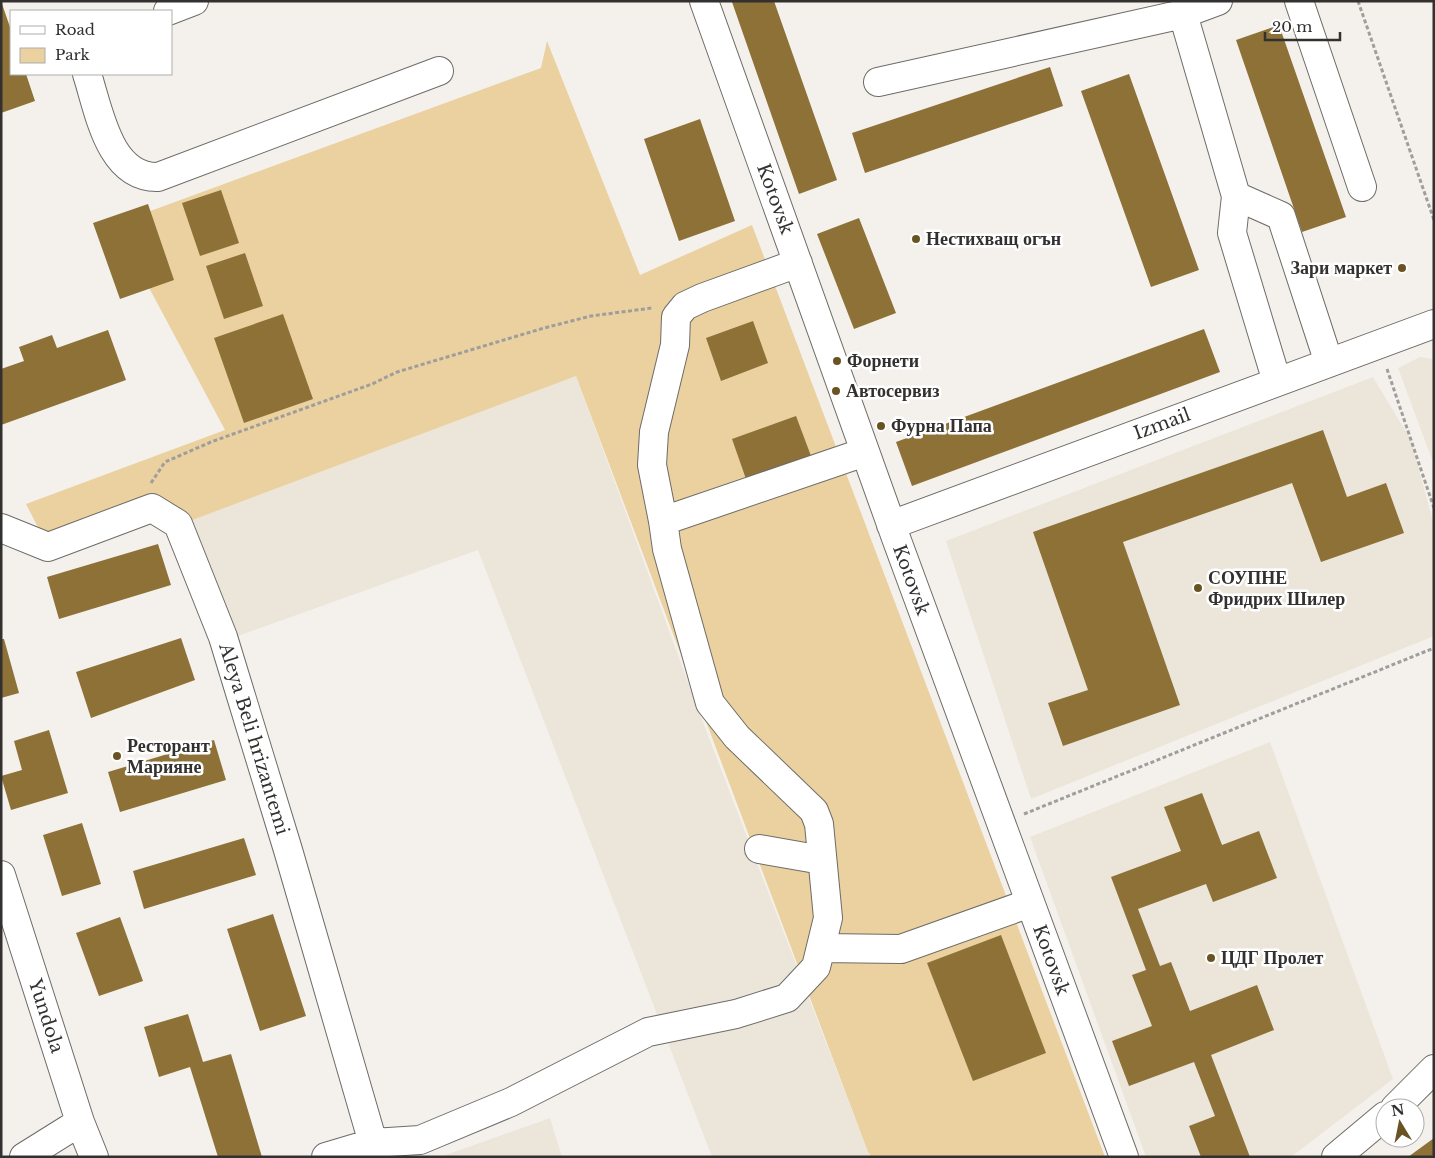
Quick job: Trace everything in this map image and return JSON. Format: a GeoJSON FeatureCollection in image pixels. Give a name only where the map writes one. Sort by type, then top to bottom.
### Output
{"type":"FeatureCollection","features":[{"type":"Feature","properties":{"kind":"street"},"geometry":{"type":"LineString","coordinates":[[171,10],[194,1]]}},
{"type":"Feature","properties":{"kind":"street","name":"Kotovsk"},"geometry":{"type":"LineString","coordinates":[[704,1],[891,525],[1124,1157]]}},
{"type":"Feature","properties":{"kind":"street"},"geometry":{"type":"LineString","coordinates":[[878,82],[1183,14],[1218,1]]}},
{"type":"Feature","properties":{"kind":"street"},"geometry":{"type":"LineString","coordinates":[[1299,1],[1362,186]]}},
{"type":"Feature","properties":{"kind":"street"},"geometry":{"type":"LineString","coordinates":[[1183,14],[1236,196],[1232,233],[1277,382]]}},
{"type":"Feature","properties":{"kind":"street"},"geometry":{"type":"LineString","coordinates":[[86,75],[117,157],[132,171],[144,178],[158,177],[439,71]]}},
{"type":"Feature","properties":{"kind":"street"},"geometry":{"type":"LineString","coordinates":[[1236,196],[1281,216],[1329,362]]}},
{"type":"Feature","properties":{"kind":"street"},"geometry":{"type":"LineString","coordinates":[[326,1157],[373,1143],[423,1148],[648,1032],[727,1016],[787,998],[816,967],[828,918],[818,824],[814,810],[736,737],[710,703],[667,549],[652,466],[654,432],[675,345],[676,317],[685,306],[702,298],[798,264]]}},
{"type":"Feature","properties":{"kind":"street","name":"Izmail"},"geometry":{"type":"LineString","coordinates":[[891,525],[1434,324]]}},
{"type":"Feature","properties":{"kind":"street"},"geometry":{"type":"LineString","coordinates":[[663,521],[865,452]]}},
{"type":"Feature","properties":{"kind":"street"},"geometry":{"type":"LineString","coordinates":[[1,528],[48,547],[152,508]]}},
{"type":"Feature","properties":{"kind":"street","name":"Aleya Beli hrizantemi"},"geometry":{"type":"LineString","coordinates":[[152,508],[178,524],[223,636],[288,850],[373,1143]]}},
{"type":"Feature","properties":{"kind":"street"},"geometry":{"type":"LineString","coordinates":[[759,849],[822,860]]}},
{"type":"Feature","properties":{"kind":"street","name":"Yundola"},"geometry":{"type":"LineString","coordinates":[[1,875],[80,1122],[94,1157]]}},
{"type":"Feature","properties":{"kind":"street"},"geometry":{"type":"LineString","coordinates":[[821,948],[901,949],[1030,903]]}},
{"type":"Feature","properties":{"kind":"street"},"geometry":{"type":"LineString","coordinates":[[1404,1098],[1434,1069]]}},
{"type":"Feature","properties":{"kind":"street"},"geometry":{"type":"LineString","coordinates":[[24,1157],[80,1122]]}},
{"type":"Feature","properties":{"kind":"street"},"geometry":{"type":"LineString","coordinates":[[1336,1157],[1375,1124]]}},
{"type":"Feature","properties":{"kind":"path"},"geometry":{"type":"LineString","coordinates":[[1358,1],[1434,220]]}},
{"type":"Feature","properties":{"kind":"path"},"geometry":{"type":"LineString","coordinates":[[152,508],[151,481],[165,462],[211,442],[372,384],[398,372],[544,328],[591,316],[640,309],[685,306]]}},
{"type":"Feature","properties":{"kind":"path"},"geometry":{"type":"LineString","coordinates":[[1379,344],[1434,508]]}},
{"type":"Feature","properties":{"kind":"path"},"geometry":{"type":"LineString","coordinates":[[1001,824],[1434,648]]}},
{"type":"Feature","properties":{"kind":"shaded area"},"geometry":{"type":"Polygon","coordinates":[[[1420,357],[1434,359],[1434,465],[1398,368],[1420,357]]]}},
{"type":"Feature","properties":{"kind":"shaded area"},"geometry":{"type":"Polygon","coordinates":[[[576,376],[693,696],[868,1152],[872,1157],[712,1157],[478,550],[221,642],[179,525],[432,424],[576,376]]]}},
{"type":"Feature","properties":{"kind":"shaded area","name":"СОУПНЕ Фридрих Шилер"},"geometry":{"type":"Polygon","coordinates":[[[1373,377],[1411,440],[1434,525],[1434,636],[1031,799],[946,541],[1373,377]]]}},
{"type":"Feature","properties":{"kind":"shaded area","name":"ЦДГ Пролет"},"geometry":{"type":"Polygon","coordinates":[[[1270,742],[1393,1079],[1291,1157],[1146,1157],[1030,837],[1270,742]]]}},
{"type":"Feature","properties":{"kind":"shaded area"},"geometry":{"type":"Polygon","coordinates":[[[550,1118],[562,1157],[440,1157],[550,1118]]]}},
{"type":"Feature","properties":{"kind":"green space"},"geometry":{"type":"Polygon","coordinates":[[[547,41],[640,275],[752,225],[1105,1157],[872,1157],[868,1152],[576,376],[179,525],[152,508],[48,547],[26,504],[225,430],[115,224],[541,68],[547,41]]]}},
{"type":"Feature","properties":{"kind":"building"},"geometry":{"type":"Polygon","coordinates":[[[1,1],[10,27],[10,75],[26,75],[35,101],[1,113],[1,1]]]}},
{"type":"Feature","properties":{"kind":"building"},"geometry":{"type":"Polygon","coordinates":[[[774,1],[837,180],[799,194],[732,2],[774,1]]]}},
{"type":"Feature","properties":{"kind":"building"},"geometry":{"type":"Polygon","coordinates":[[[1279,25],[1346,217],[1302,232],[1236,40],[1279,25]]]}},
{"type":"Feature","properties":{"kind":"building"},"geometry":{"type":"Polygon","coordinates":[[[1050,67],[1063,106],[865,173],[852,133],[1050,67]]]}},
{"type":"Feature","properties":{"kind":"building"},"geometry":{"type":"Polygon","coordinates":[[[1129,74],[1199,270],[1151,287],[1081,91],[1129,74]]]}},
{"type":"Feature","properties":{"kind":"building"},"geometry":{"type":"Polygon","coordinates":[[[700,119],[735,221],[679,241],[644,139],[700,119]]]}},
{"type":"Feature","properties":{"kind":"building"},"geometry":{"type":"Polygon","coordinates":[[[221,190],[239,243],[200,256],[182,203],[221,190]]]}},
{"type":"Feature","properties":{"kind":"building"},"geometry":{"type":"Polygon","coordinates":[[[148,204],[174,280],[120,299],[93,223],[148,204]]]}},
{"type":"Feature","properties":{"kind":"building"},"geometry":{"type":"Polygon","coordinates":[[[859,218],[896,313],[854,329],[817,234],[859,218]]]}},
{"type":"Feature","properties":{"kind":"building"},"geometry":{"type":"Polygon","coordinates":[[[245,253],[263,306],[224,319],[206,266],[245,253]]]}},
{"type":"Feature","properties":{"kind":"building"},"geometry":{"type":"Polygon","coordinates":[[[283,314],[313,399],[244,423],[214,338],[283,314]]]}},
{"type":"Feature","properties":{"kind":"building"},"geometry":{"type":"Polygon","coordinates":[[[753,321],[768,363],[721,381],[706,338],[753,321]]]}},
{"type":"Feature","properties":{"kind":"building"},"geometry":{"type":"Polygon","coordinates":[[[1204,329],[1220,372],[912,486],[896,442],[1204,329]]]}},
{"type":"Feature","properties":{"kind":"building"},"geometry":{"type":"Polygon","coordinates":[[[108,330],[126,380],[1,425],[1,369],[24,361],[19,347],[52,335],[57,348],[108,330]]]}},
{"type":"Feature","properties":{"kind":"building"},"geometry":{"type":"Polygon","coordinates":[[[796,416],[811,456],[746,479],[732,439],[796,416]]]}},
{"type":"Feature","properties":{"kind":"building"},"geometry":{"type":"Polygon","coordinates":[[[1323,430],[1347,497],[1386,483],[1404,533],[1321,562],[1292,483],[1123,542],[1180,705],[1063,746],[1048,703],[1088,690],[1033,532],[1323,430]]]}},
{"type":"Feature","properties":{"kind":"building"},"geometry":{"type":"Polygon","coordinates":[[[158,544],[171,585],[59,619],[47,577],[158,544]]]}},
{"type":"Feature","properties":{"kind":"building"},"geometry":{"type":"Polygon","coordinates":[[[181,638],[195,680],[91,718],[76,672],[181,638]]]}},
{"type":"Feature","properties":{"kind":"building"},"geometry":{"type":"Polygon","coordinates":[[[1,639],[4,639],[19,693],[1,698],[1,639]]]}},
{"type":"Feature","properties":{"kind":"building"},"geometry":{"type":"Polygon","coordinates":[[[49,730],[68,793],[11,810],[1,776],[22,770],[14,741],[49,730]]]}},
{"type":"Feature","properties":{"kind":"building"},"geometry":{"type":"Polygon","coordinates":[[[214,740],[226,780],[120,812],[108,772],[214,740]]]}},
{"type":"Feature","properties":{"kind":"building"},"geometry":{"type":"Polygon","coordinates":[[[1202,793],[1222,845],[1259,831],[1277,878],[1213,902],[1206,884],[1138,909],[1160,966],[1171,962],[1190,1011],[1257,985],[1274,1030],[1211,1055],[1250,1157],[1201,1157],[1189,1126],[1215,1116],[1194,1062],[1129,1086],[1112,1041],[1152,1026],[1132,975],[1146,970],[1111,877],[1181,851],[1164,807],[1202,793]]]}},
{"type":"Feature","properties":{"kind":"building"},"geometry":{"type":"Polygon","coordinates":[[[82,823],[101,884],[62,896],[43,835],[82,823]]]}},
{"type":"Feature","properties":{"kind":"building"},"geometry":{"type":"Polygon","coordinates":[[[244,838],[256,875],[144,909],[133,871],[244,838]]]}},
{"type":"Feature","properties":{"kind":"building"},"geometry":{"type":"Polygon","coordinates":[[[273,914],[306,1016],[260,1031],[227,929],[273,914]]]}},
{"type":"Feature","properties":{"kind":"building"},"geometry":{"type":"Polygon","coordinates":[[[120,917],[143,981],[99,996],[76,933],[120,917]]]}},
{"type":"Feature","properties":{"kind":"building"},"geometry":{"type":"Polygon","coordinates":[[[1001,935],[1046,1053],[973,1081],[927,963],[1001,935]]]}},
{"type":"Feature","properties":{"kind":"building"},"geometry":{"type":"Polygon","coordinates":[[[188,1014],[203,1062],[231,1054],[262,1157],[218,1157],[190,1067],[159,1077],[144,1027],[188,1014]]]}},
{"type":"Feature","properties":{"kind":"building"},"geometry":{"type":"Polygon","coordinates":[[[1434,1138],[1434,1157],[1408,1157],[1420,1148],[1425,1148],[1425,1145],[1434,1138]]]}},
{"type":"Feature","properties":{"kind":"place","name":"Нестихващ огън"},"geometry":{"type":"Point","coordinates":[916,239]}},
{"type":"Feature","properties":{"kind":"place","name":"Зари маркет"},"geometry":{"type":"Point","coordinates":[1402,268]}},
{"type":"Feature","properties":{"kind":"place","name":"Форнети"},"geometry":{"type":"Point","coordinates":[837,361]}},
{"type":"Feature","properties":{"kind":"place","name":"Автосервиз"},"geometry":{"type":"Point","coordinates":[836,391]}},
{"type":"Feature","properties":{"kind":"place","name":"Фурна Папа"},"geometry":{"type":"Point","coordinates":[881,426]}},
{"type":"Feature","properties":{"kind":"place","name":"СОУПНЕ Фридрих Шилер"},"geometry":{"type":"Point","coordinates":[1198,588]}},
{"type":"Feature","properties":{"kind":"place","name":"Ресторант Марияне"},"geometry":{"type":"Point","coordinates":[117,756]}},
{"type":"Feature","properties":{"kind":"place","name":"ЦДГ Пролет"},"geometry":{"type":"Point","coordinates":[1211,958]}}]}
